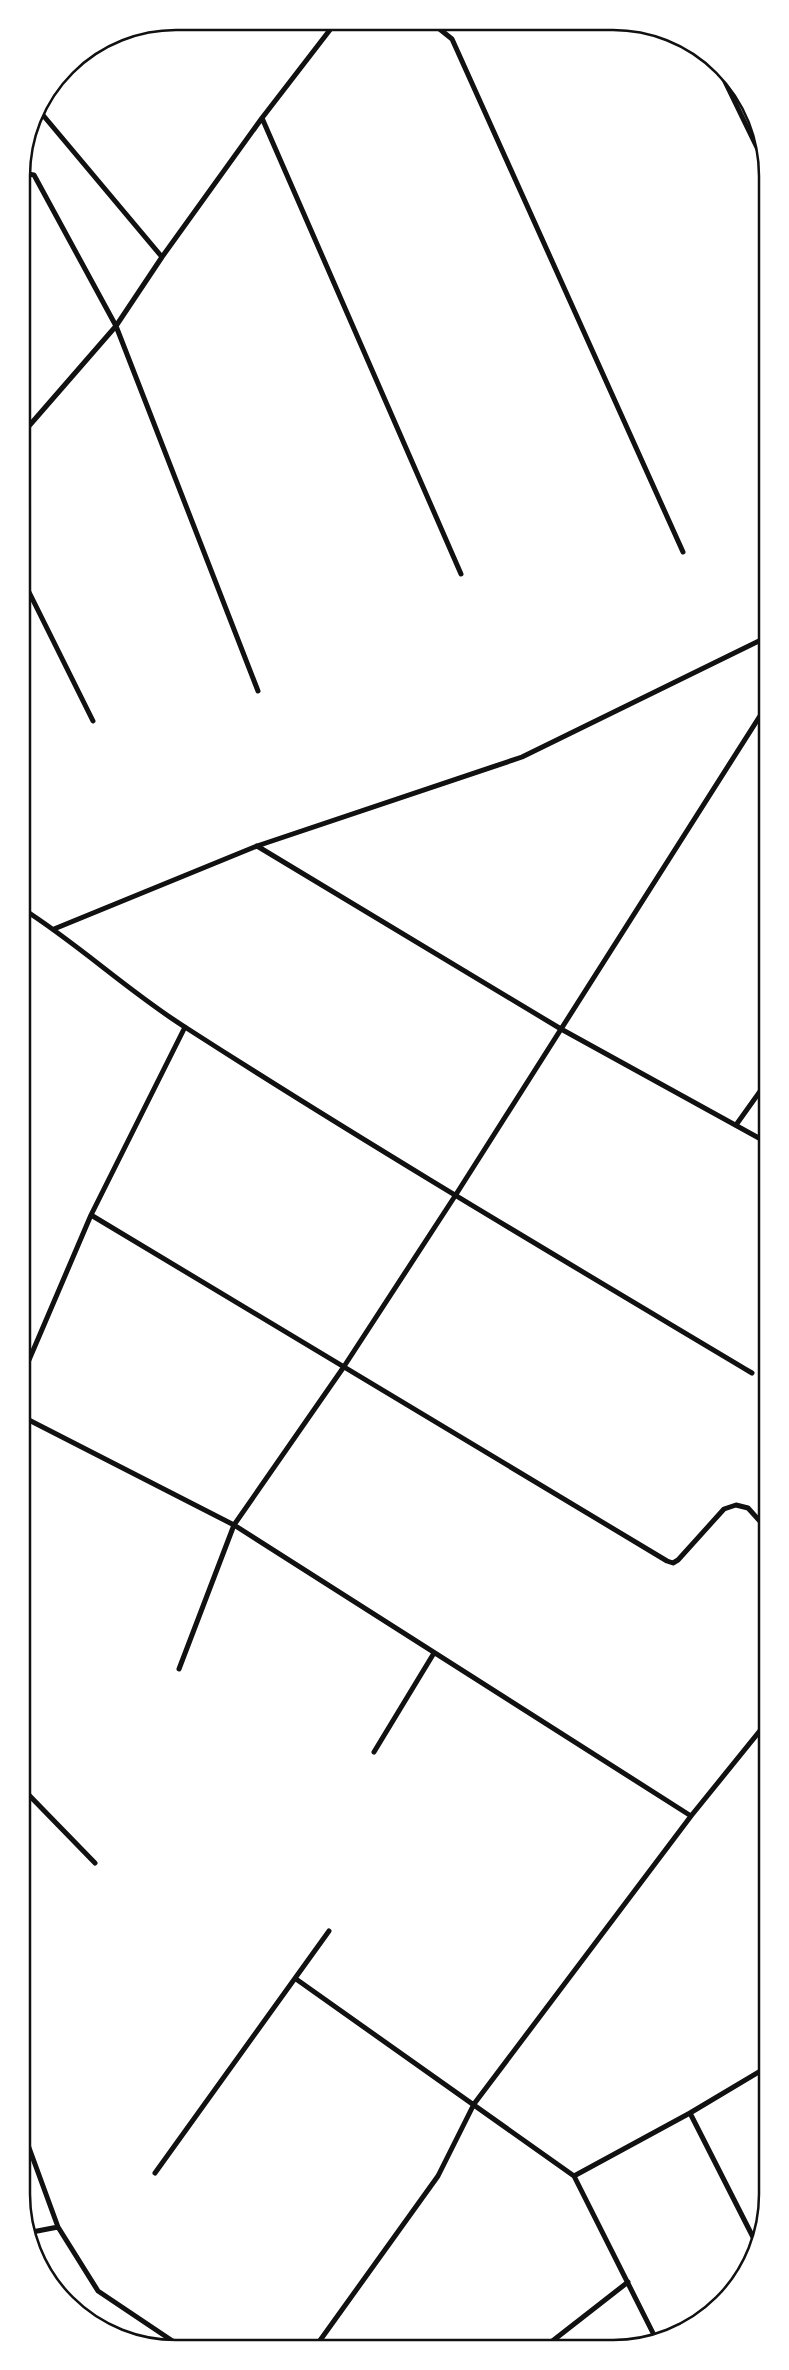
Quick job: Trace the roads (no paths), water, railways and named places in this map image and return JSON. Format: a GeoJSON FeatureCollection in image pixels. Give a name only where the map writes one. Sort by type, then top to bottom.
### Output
{"type":"FeatureCollection","features":[{"type":"Feature","properties":{"kind":"street"},"geometry":{"type":"LineString","coordinates":[[30,425],[116,326],[162,257],[262,118],[330,30]]}},
{"type":"Feature","properties":{"kind":"street"},"geometry":{"type":"LineString","coordinates":[[441,30],[452,39],[683,552]]}},
{"type":"Feature","properties":{"kind":"street"},"geometry":{"type":"LineString","coordinates":[[726,84],[755,143]]}},
{"type":"Feature","properties":{"kind":"street"},"geometry":{"type":"LineString","coordinates":[[43,115],[162,257]]}},
{"type":"Feature","properties":{"kind":"street"},"geometry":{"type":"LineString","coordinates":[[262,118],[461,574]]}},
{"type":"Feature","properties":{"kind":"street"},"geometry":{"type":"LineString","coordinates":[[30,174],[34,175],[116,326],[258,691]]}},
{"type":"Feature","properties":{"kind":"street"},"geometry":{"type":"LineString","coordinates":[[30,594],[93,721]]}},
{"type":"Feature","properties":{"kind":"street"},"geometry":{"type":"LineString","coordinates":[[54,929],[257,846],[522,757],[759,641]]}},
{"type":"Feature","properties":{"kind":"street"},"geometry":{"type":"LineString","coordinates":[[179,1669],[234,1525],[343,1368],[759,719]]}},
{"type":"Feature","properties":{"kind":"street"},"geometry":{"type":"LineString","coordinates":[[257,846],[561,1029],[759,1138]]}},
{"type":"Feature","properties":{"kind":"street"},"geometry":{"type":"LineString","coordinates":[[30,914],[54,929],[185,1027],[455,1196],[752,1373]]}},
{"type":"Feature","properties":{"kind":"street"},"geometry":{"type":"LineString","coordinates":[[30,1358],[91,1215],[185,1027]]}},
{"type":"Feature","properties":{"kind":"street"},"geometry":{"type":"LineString","coordinates":[[736,1125],[759,1093]]}},
{"type":"Feature","properties":{"kind":"street"},"geometry":{"type":"LineString","coordinates":[[91,1215],[343,1368],[658,1556],[673,1563],[724,1509],[736,1505],[748,1508],[759,1521]]}},
{"type":"Feature","properties":{"kind":"street"},"geometry":{"type":"LineString","coordinates":[[30,1421],[234,1525],[691,1816]]}},
{"type":"Feature","properties":{"kind":"street"},"geometry":{"type":"LineString","coordinates":[[374,1752],[434,1653]]}},
{"type":"Feature","properties":{"kind":"street"},"geometry":{"type":"LineString","coordinates":[[320,2340],[438,2176],[474,2104],[691,1816],[759,1732]]}},
{"type":"Feature","properties":{"kind":"street"},"geometry":{"type":"LineString","coordinates":[[30,1796],[95,1863]]}},
{"type":"Feature","properties":{"kind":"street"},"geometry":{"type":"LineString","coordinates":[[155,2174],[329,1931]]}},
{"type":"Feature","properties":{"kind":"street"},"geometry":{"type":"LineString","coordinates":[[296,1979],[574,2176],[653,2334]]}},
{"type":"Feature","properties":{"kind":"street"},"geometry":{"type":"LineString","coordinates":[[574,2176],[690,2113],[759,2072]]}},
{"type":"Feature","properties":{"kind":"street"},"geometry":{"type":"LineString","coordinates":[[690,2113],[753,2236]]}},
{"type":"Feature","properties":{"kind":"street"},"geometry":{"type":"LineString","coordinates":[[30,2150],[58,2227],[98,2291],[171,2340]]}},
{"type":"Feature","properties":{"kind":"street"},"geometry":{"type":"LineString","coordinates":[[35,2231],[58,2227]]}},
{"type":"Feature","properties":{"kind":"street"},"geometry":{"type":"LineString","coordinates":[[554,2340],[628,2282]]}}]}
